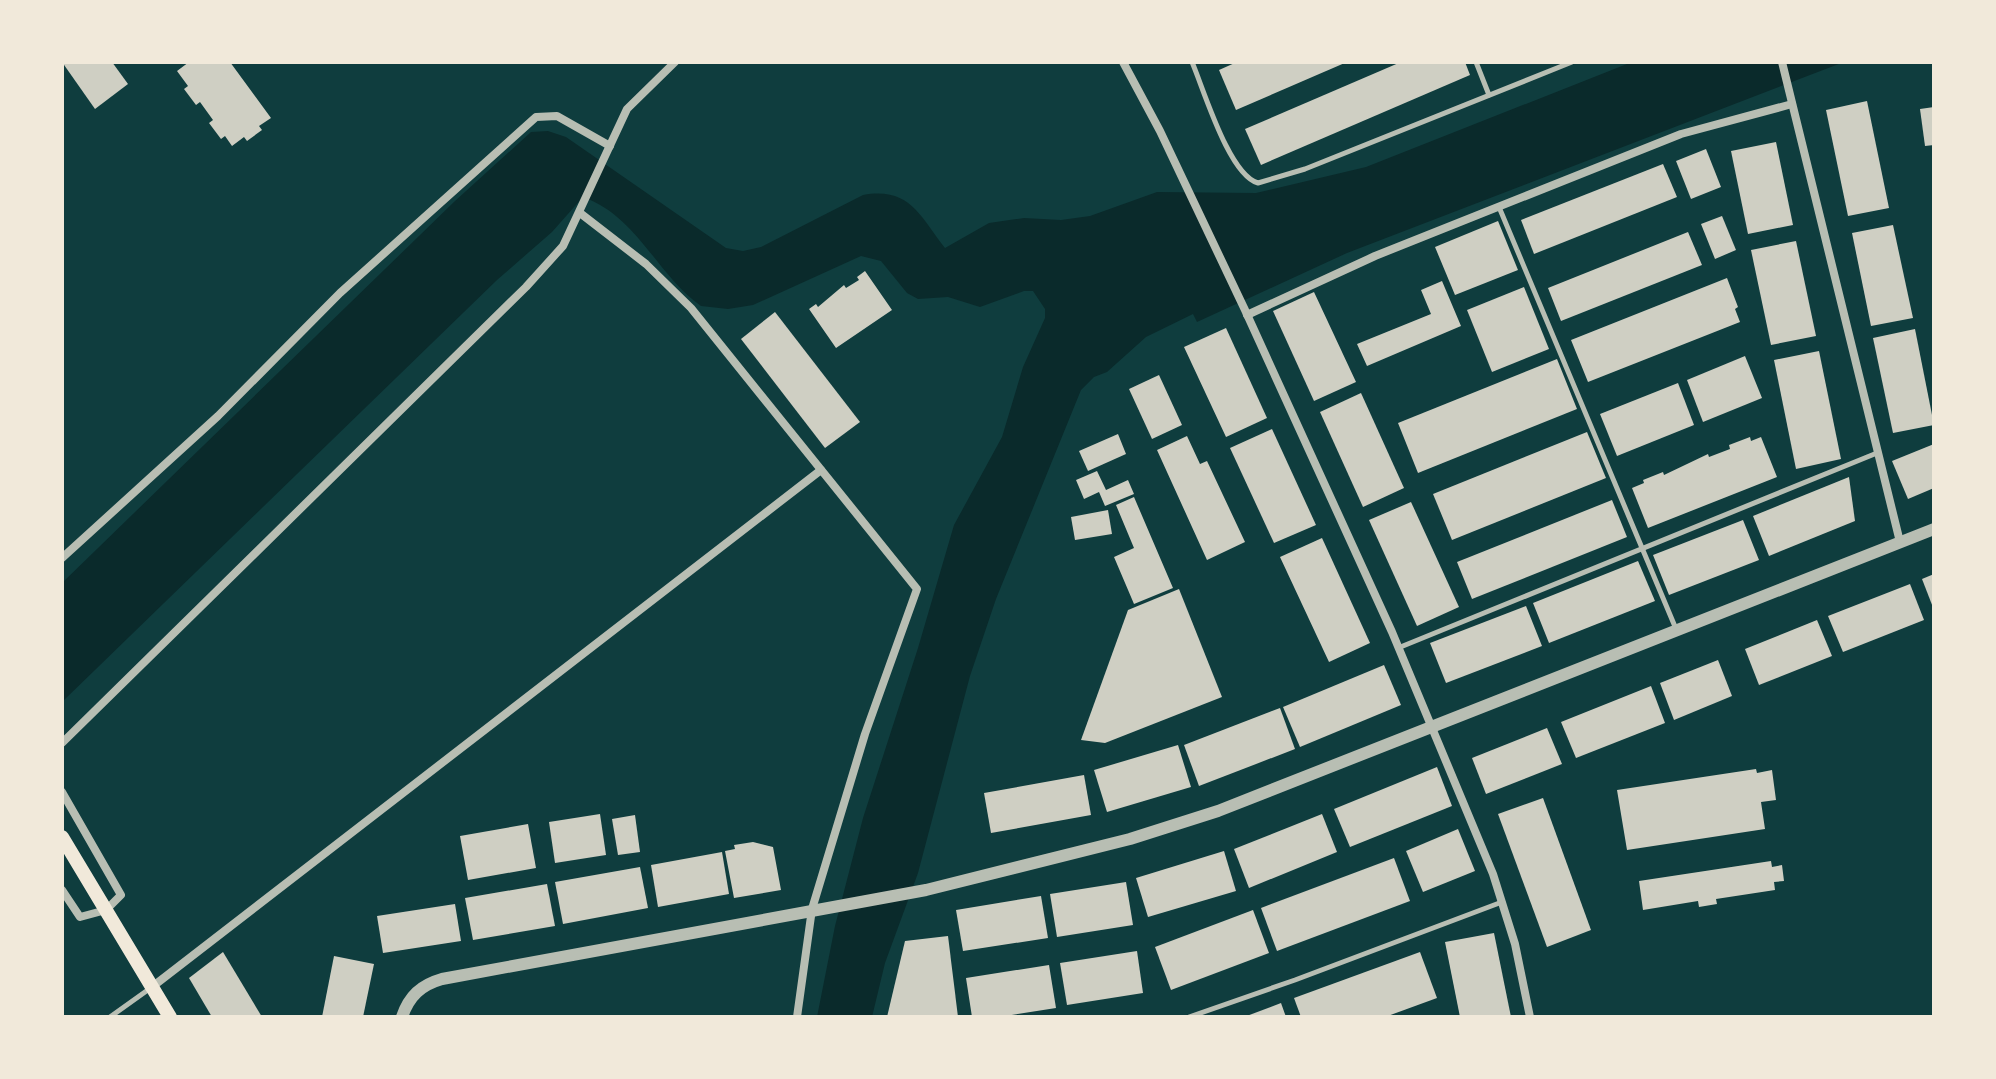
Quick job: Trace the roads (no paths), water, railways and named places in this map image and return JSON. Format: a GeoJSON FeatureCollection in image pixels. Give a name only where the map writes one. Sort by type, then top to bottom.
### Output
{"type":"FeatureCollection","features":[{"type":"Feature","properties":{"kind":"main road"},"geometry":{"type":"LineString","coordinates":[[62,837],[170,1017]]}},
{"type":"Feature","properties":{"kind":"street"},"geometry":{"type":"LineString","coordinates":[[62,743],[526,287],[563,246],[627,109],[675,62]]}},
{"type":"Feature","properties":{"kind":"street"},"geometry":{"type":"LineString","coordinates":[[1123,62],[1180,172],[1246,313],[1432,727],[1503,901],[1530,1017]]}},
{"type":"Feature","properties":{"kind":"street"},"geometry":{"type":"LineString","coordinates":[[1782,62],[1900,542]]}},
{"type":"Feature","properties":{"kind":"street"},"geometry":{"type":"LineString","coordinates":[[1246,313],[1375,256],[1681,134],[1792,104]]}},
{"type":"Feature","properties":{"kind":"street"},"geometry":{"type":"LineString","coordinates":[[62,558],[218,416],[340,293],[536,117],[557,116],[609,150]]}},
{"type":"Feature","properties":{"kind":"street"},"geometry":{"type":"LineString","coordinates":[[582,209],[691,308],[917,589],[865,734],[818,908],[797,1017]]}},
{"type":"Feature","properties":{"kind":"street"},"geometry":{"type":"LineString","coordinates":[[152,987],[821,470]]}},
{"type":"Feature","properties":{"kind":"street"},"geometry":{"type":"LineString","coordinates":[[402,1017],[419,989],[442,979],[926,890],[1130,839],[1218,811],[1934,529]]}},
{"type":"Feature","properties":{"kind":"street"},"geometry":{"type":"LineString","coordinates":[[62,792],[121,895],[106,910],[80,917],[62,890]]}},
{"type":"Feature","properties":{"kind":"lane"},"geometry":{"type":"LineString","coordinates":[[1192,62],[1233,160],[1245,177],[1258,183],[1305,169],[1572,62]]}},
{"type":"Feature","properties":{"kind":"lane"},"geometry":{"type":"LineString","coordinates":[[1476,62],[1489,95]]}},
{"type":"Feature","properties":{"kind":"lane"},"geometry":{"type":"LineString","coordinates":[[1499,207],[1677,630]]}},
{"type":"Feature","properties":{"kind":"lane"},"geometry":{"type":"LineString","coordinates":[[1398,648],[1878,453]]}},
{"type":"Feature","properties":{"kind":"lane"},"geometry":{"type":"LineString","coordinates":[[1189,1017],[1503,901]]}},
{"type":"Feature","properties":{"kind":"lane"},"geometry":{"type":"LineString","coordinates":[[110,1017],[152,987]]}},
{"type":"Feature","properties":{"kind":"water"},"geometry":{"type":"Polygon","coordinates":[[[1632,62],[1844,62],[1347,253],[1197,322],[1193,314],[1146,337],[1107,372],[1094,377],[1081,390],[996,599],[970,676],[918,873],[885,963],[872,1017],[817,1017],[835,926],[863,818],[954,525],[1002,437],[1023,367],[1045,318],[1045,309],[1033,291],[1024,291],[980,307],[948,297],[918,299],[907,293],[881,261],[861,256],[753,305],[728,309],[701,306],[672,279],[618,218],[583,197],[552,232],[497,280],[62,702],[62,583],[455,201],[531,132],[548,131],[566,137],[726,248],[743,251],[761,247],[863,195],[879,194],[892,195],[912,206],[945,248],[989,223],[1024,218],[1061,220],[1090,216],[1157,192],[1256,193],[1366,167],[1632,62]]]}}]}
